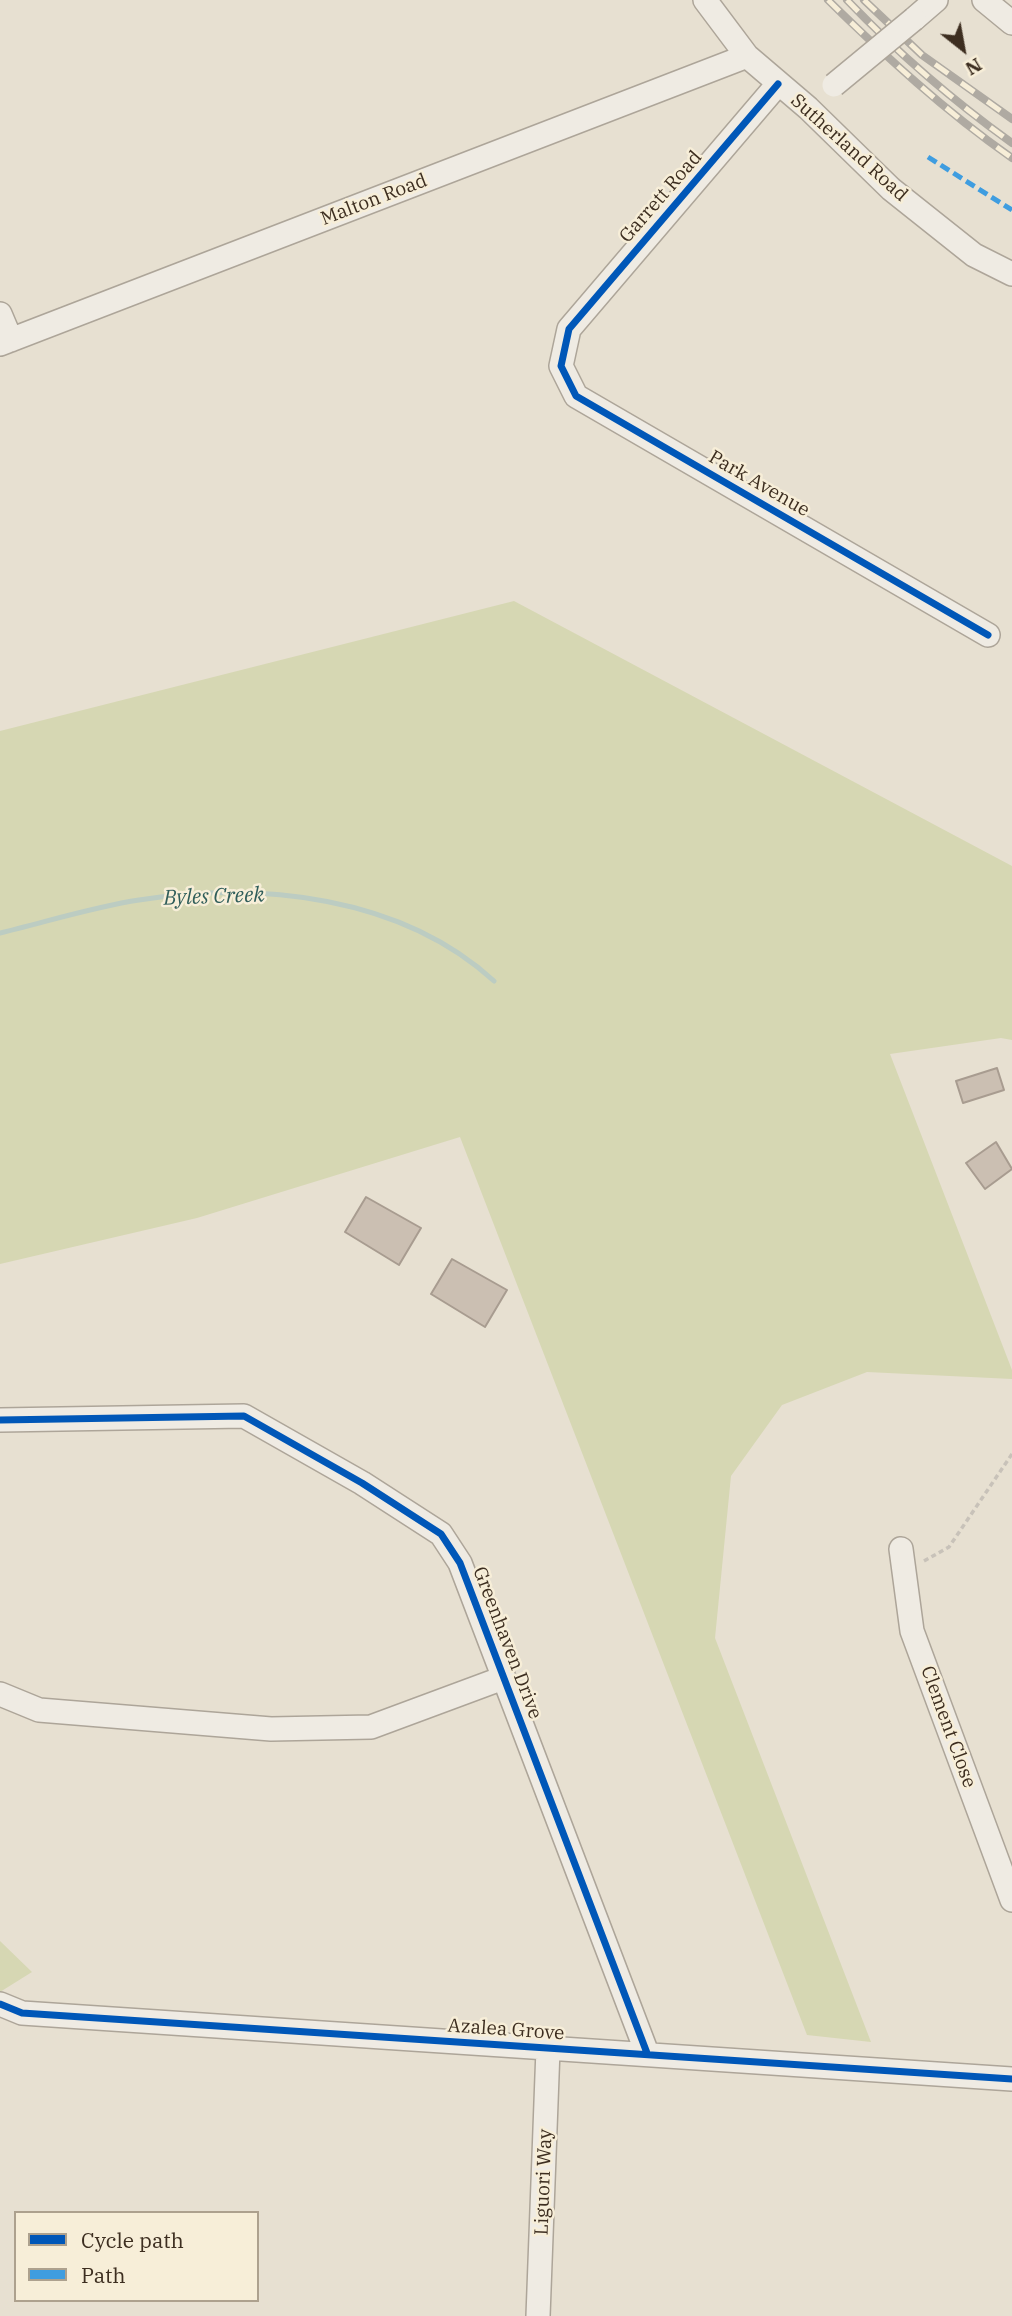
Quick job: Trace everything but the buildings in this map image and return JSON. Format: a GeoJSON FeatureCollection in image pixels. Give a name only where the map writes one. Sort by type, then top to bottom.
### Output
{"type":"FeatureCollection","features":[{"type":"Feature","properties":{"kind":"street","name":"Sutherland Road"},"geometry":{"type":"LineString","coordinates":[[705,0],[747,56],[808,108],[891,189],[974,255],[1012,274]]}},
{"type":"Feature","properties":{"kind":"street"},"geometry":{"type":"LineString","coordinates":[[808,108],[936,0]]}},
{"type":"Feature","properties":{"kind":"street"},"geometry":{"type":"LineString","coordinates":[[984,0],[1012,23]]}},
{"type":"Feature","properties":{"kind":"street","name":"Malton Road"},"geometry":{"type":"LineString","coordinates":[[5,342],[747,56]]}},
{"type":"Feature","properties":{"kind":"street","name":"Garrett Road"},"geometry":{"type":"LineString","coordinates":[[569,329],[778,85]]}},
{"type":"Feature","properties":{"kind":"street"},"geometry":{"type":"LineString","coordinates":[[0,314],[5,342]]}},
{"type":"Feature","properties":{"kind":"street","name":"Park Avenue"},"geometry":{"type":"LineString","coordinates":[[569,329],[561,366],[576,396],[988,635]]}},
{"type":"Feature","properties":{"kind":"street","name":"Greenhaven Drive"},"geometry":{"type":"LineString","coordinates":[[0,1420],[244,1416],[362,1483],[441,1534],[460,1563],[647,2053]]}},
{"type":"Feature","properties":{"kind":"street","name":"Clement Close"},"geometry":{"type":"LineString","coordinates":[[901,1549],[912,1630],[1012,1900]]}},
{"type":"Feature","properties":{"kind":"street","name":"Greenhaven Drive"},"geometry":{"type":"LineString","coordinates":[[0,1694],[39,1710],[271,1729],[371,1727],[503,1678]]}},
{"type":"Feature","properties":{"kind":"street","name":"Azalea Grove"},"geometry":{"type":"LineString","coordinates":[[0,2004],[22,2013],[1012,2079]]}},
{"type":"Feature","properties":{"kind":"street","name":"Liguori Way"},"geometry":{"type":"LineString","coordinates":[[538,2316],[548,2049]]}},
{"type":"Feature","properties":{"kind":"path"},"geometry":{"type":"LineString","coordinates":[[904,1573],[949,1547],[1012,1454]]}},
{"type":"Feature","properties":{"kind":"green space"},"geometry":{"type":"Polygon","coordinates":[[[514,601],[1012,866],[1012,1040],[1001,1038],[890,1054],[1012,1370],[1012,1379],[867,1372],[782,1405],[731,1476],[715,1638],[871,2042],[807,2035],[460,1137],[197,1218],[0,1264],[0,731],[514,601]]]}},
{"type":"Feature","properties":{"kind":"green space"},"geometry":{"type":"Polygon","coordinates":[[[0,1941],[32,1972],[0,1992],[0,1941]]]}},
{"type":"Feature","properties":{"kind":"waterway","name":"Byles Creek"},"geometry":{"type":"LineString","coordinates":[[0,933],[139,900],[232,893],[280,895],[373,913],[416,930],[457,952],[494,981]]}},
{"type":"Feature","properties":{"kind":"railway"},"geometry":{"type":"LineString","coordinates":[[828,0],[917,83],[963,122],[1012,158]]}},
{"type":"Feature","properties":{"kind":"railway"},"geometry":{"type":"LineString","coordinates":[[847,0],[926,75],[1012,143]]}},
{"type":"Feature","properties":{"kind":"railway"},"geometry":{"type":"LineString","coordinates":[[864,0],[922,55],[1012,119]]}},
{"type":"Feature","properties":{"kind":"marked path"},"geometry":{"type":"LineString","coordinates":[[928,157],[1012,210]]}},
{"type":"Feature","properties":{"kind":"cycle path"},"geometry":{"type":"LineString","coordinates":[[778,84],[569,329],[561,366],[576,396],[988,635]]}},
{"type":"Feature","properties":{"kind":"cycle path"},"geometry":{"type":"LineString","coordinates":[[0,1420],[244,1416],[362,1483],[441,1534],[460,1563],[647,2053]]}},
{"type":"Feature","properties":{"kind":"cycle path"},"geometry":{"type":"LineString","coordinates":[[0,2004],[22,2013],[1012,2079]]}}]}
